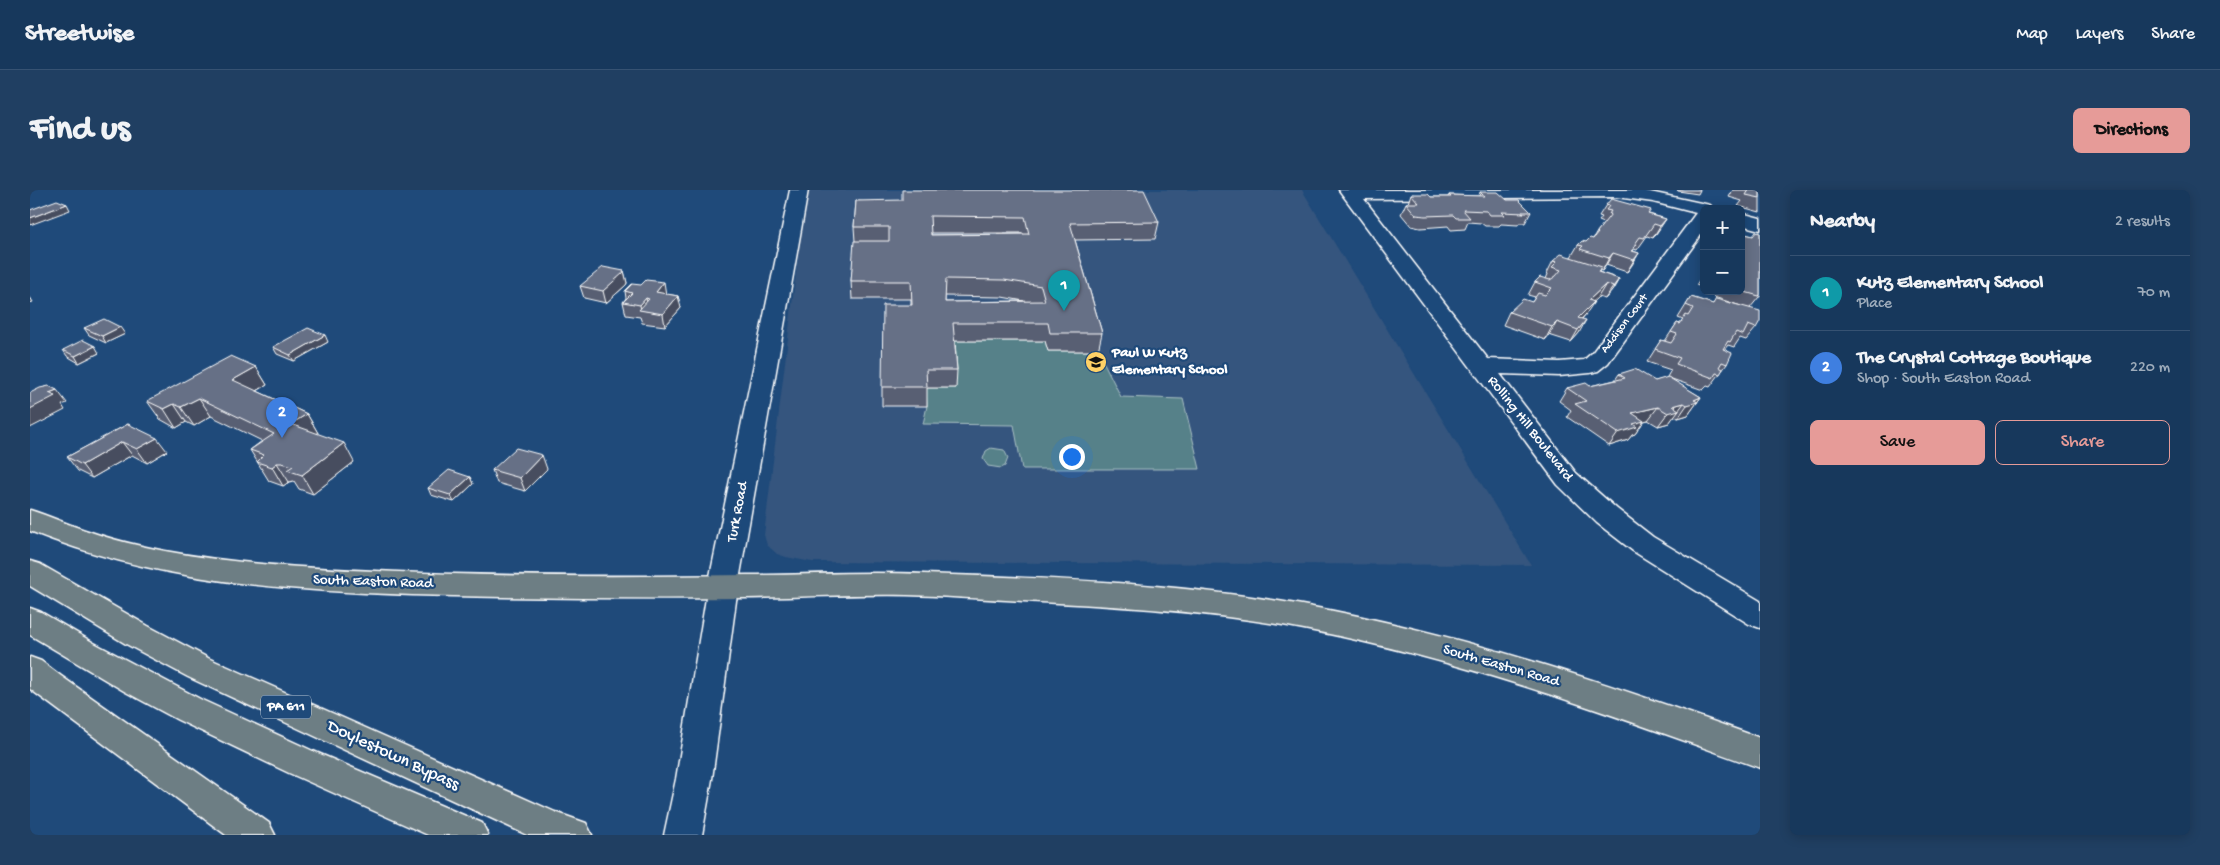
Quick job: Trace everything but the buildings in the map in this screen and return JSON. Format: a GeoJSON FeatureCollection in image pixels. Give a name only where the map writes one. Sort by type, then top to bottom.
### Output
{"type":"FeatureCollection","features":[{"type":"Feature","properties":{"kind":"main road","name":"South Easton Road"},"geometry":{"type":"LineString","coordinates":[[30,520],[92,544],[148,559],[224,573],[272,577],[462,586],[901,585],[1090,593],[1236,607],[1300,616],[1450,651],[1562,683],[1641,709],[1760,753]]}},
{"type":"Feature","properties":{"kind":"main road","name":"Doylestown Bypass"},"geometry":{"type":"LineString","coordinates":[[30,572],[137,635],[199,668],[561,831]]}},
{"type":"Feature","properties":{"kind":"main road"},"geometry":{"type":"LineString","coordinates":[[30,620],[174,703],[290,757],[469,835]]}},
{"type":"Feature","properties":{"kind":"main road"},"geometry":{"type":"LineString","coordinates":[[30,670],[57,692],[256,835]]}},
{"type":"Feature","properties":{"kind":"street","name":"Turk Road"},"geometry":{"type":"LineString","coordinates":[[683,835],[694,779],[724,586],[799,190]]}},
{"type":"Feature","properties":{"kind":"street"},"geometry":{"type":"LineString","coordinates":[[1349,192],[1616,192],[1653,197],[1700,208]]}},
{"type":"Feature","properties":{"kind":"street","name":"Rolling Hill Boulevard"},"geometry":{"type":"LineString","coordinates":[[1349,192],[1567,479],[1607,516],[1644,544],[1760,616]]}},
{"type":"Feature","properties":{"kind":"street"},"geometry":{"type":"LineString","coordinates":[[1745,220],[1760,224]]}},
{"type":"Feature","properties":{"kind":"street","name":"Addison Court"},"geometry":{"type":"LineString","coordinates":[[1481,366],[1559,369],[1590,366],[1600,358],[1700,221]]}},
{"type":"Feature","properties":{"kind":"shaded area","name":"Paul W Kutz Elementary School"},"geometry":{"type":"Polygon","coordinates":[[[806,190],[1302,190],[1531,565],[812,562],[777,554],[767,545],[764,535],[806,190]]]}},
{"type":"Feature","properties":{"kind":"green space"},"geometry":{"type":"Polygon","coordinates":[[[952,341],[1045,341],[1048,351],[1098,351],[1121,397],[1183,399],[1200,469],[1022,469],[1014,425],[923,424],[927,406],[926,388],[956,388],[952,341]]]}},
{"type":"Feature","properties":{"kind":"green space"},"geometry":{"type":"Polygon","coordinates":[[[991,448],[1004,450],[1008,458],[1005,466],[1001,468],[988,466],[983,459],[986,451],[991,448]]]}},
{"type":"Feature","properties":{"kind":"place","name":"Kutz Elementary School"},"geometry":{"type":"Point","coordinates":[1064,311]}},
{"type":"Feature","properties":{"kind":"place","name":"Paul W Kutz Elementary School"},"geometry":{"type":"Point","coordinates":[1096,362]}},
{"type":"Feature","properties":{"kind":"place","name":"The Crystal Cottage Boutique"},"geometry":{"type":"Point","coordinates":[282,438]}}]}
